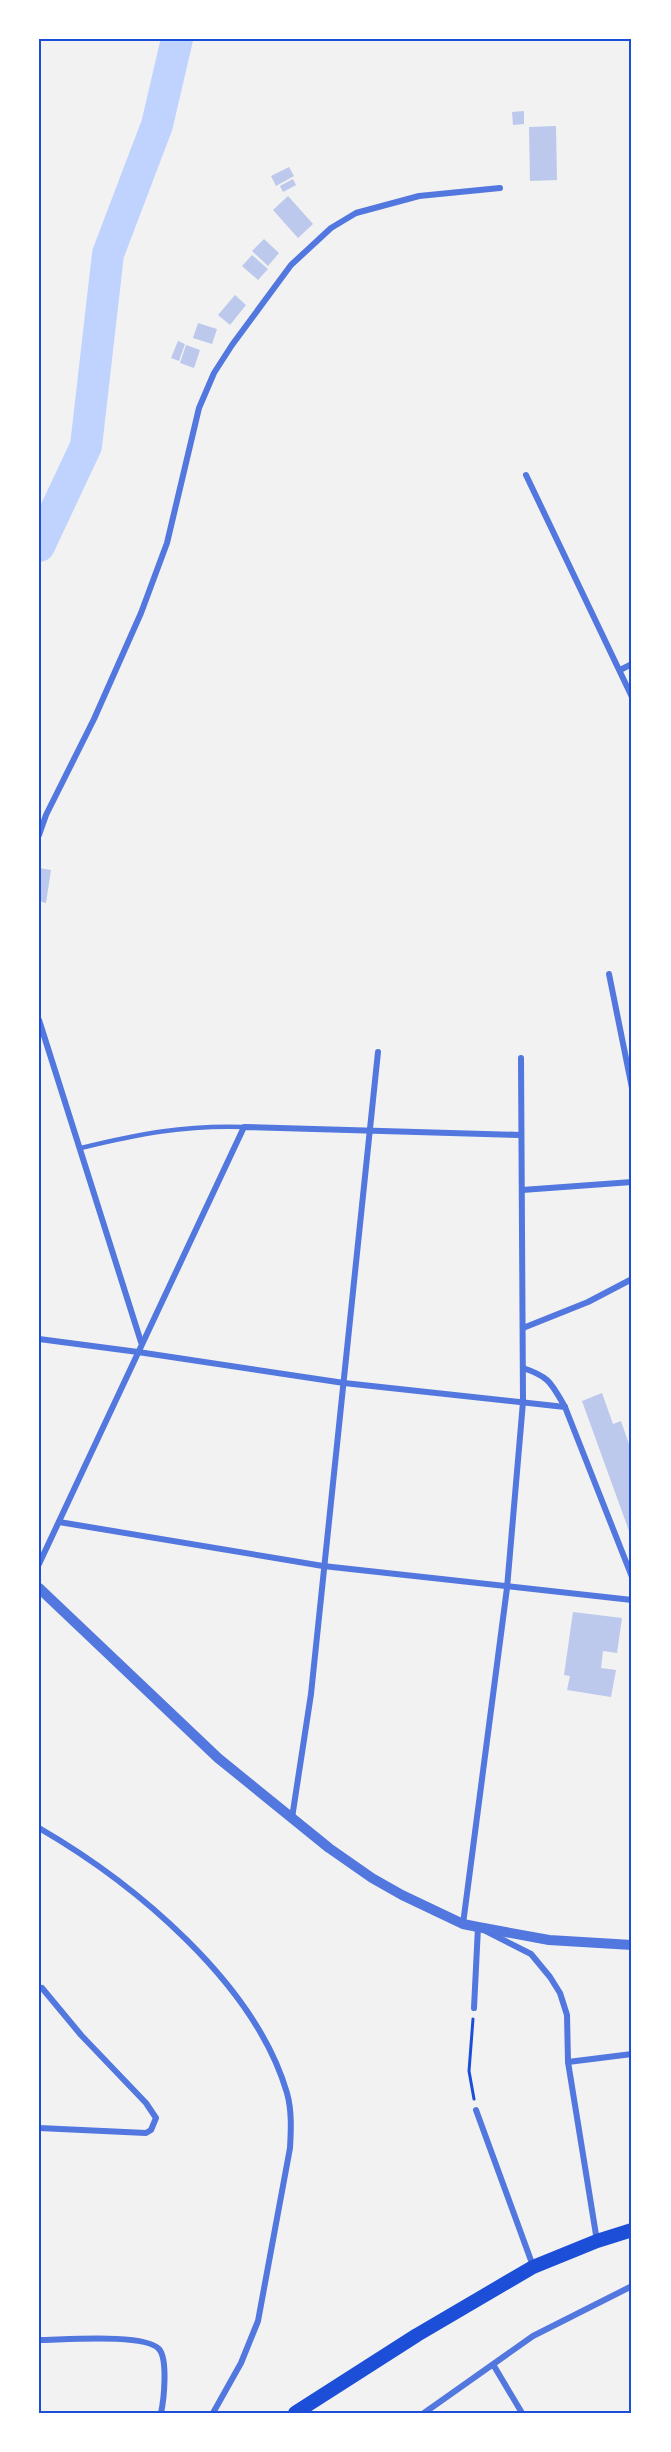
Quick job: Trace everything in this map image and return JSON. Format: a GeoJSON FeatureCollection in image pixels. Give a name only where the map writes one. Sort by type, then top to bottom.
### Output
{"type":"FeatureCollection","features":[{"type":"Feature","properties":{"kind":"main road"},"geometry":{"type":"LineString","coordinates":[[295,2413],[417,2335],[534,2267],[597,2241],[632,2230]]}},
{"type":"Feature","properties":{"kind":"street"},"geometry":{"type":"LineString","coordinates":[[39,835],[46,814],[94,719],[141,613],[167,543],[200,408],[214,373],[231,345],[291,265],[331,228],[356,213],[419,196],[500,188]]}},
{"type":"Feature","properties":{"kind":"street"},"geometry":{"type":"LineString","coordinates":[[526,476],[632,698]]}},
{"type":"Feature","properties":{"kind":"street"},"geometry":{"type":"LineString","coordinates":[[620,670],[632,664]]}},
{"type":"Feature","properties":{"kind":"street"},"geometry":{"type":"LineString","coordinates":[[609,974],[632,1088]]}},
{"type":"Feature","properties":{"kind":"street"},"geometry":{"type":"LineString","coordinates":[[39,1020],[142,1342]]}},
{"type":"Feature","properties":{"kind":"street"},"geometry":{"type":"LineString","coordinates":[[292,1818],[311,1694],[378,1052]]}},
{"type":"Feature","properties":{"kind":"street"},"geometry":{"type":"LineString","coordinates":[[463,1924],[507,1588],[523,1402],[521,1058]]}},
{"type":"Feature","properties":{"kind":"street"},"geometry":{"type":"LineString","coordinates":[[39,1564],[244,1127],[521,1136]]}},
{"type":"Feature","properties":{"kind":"street"},"geometry":{"type":"LineString","coordinates":[[522,1190],[632,1182]]}},
{"type":"Feature","properties":{"kind":"street"},"geometry":{"type":"LineString","coordinates":[[523,1328],[588,1302],[632,1279]]}},
{"type":"Feature","properties":{"kind":"street"},"geometry":{"type":"LineString","coordinates":[[39,1340],[138,1352],[344,1383],[565,1407]]}},
{"type":"Feature","properties":{"kind":"street"},"geometry":{"type":"LineString","coordinates":[[523,1368],[542,1375],[553,1385],[565,1407],[632,1577]]}},
{"type":"Feature","properties":{"kind":"street"},"geometry":{"type":"LineString","coordinates":[[59,1522],[323,1566],[632,1600]]}},
{"type":"Feature","properties":{"kind":"street"},"geometry":{"type":"LineString","coordinates":[[39,1588],[218,1758],[292,1818],[372,1878],[463,1924],[549,1940],[632,1945]]}},
{"type":"Feature","properties":{"kind":"street"},"geometry":{"type":"LineString","coordinates":[[39,1828],[124,1883],[178,1932],[225,1982],[255,2025],[286,2092],[291,2122],[291,2148],[258,2321],[241,2363],[213,2413]]}},
{"type":"Feature","properties":{"kind":"street"},"geometry":{"type":"LineString","coordinates":[[474,2008],[478,1927]]}},
{"type":"Feature","properties":{"kind":"street"},"geometry":{"type":"LineString","coordinates":[[478,1927],[531,1954],[560,1993],[567,2015],[568,2062],[597,2241]]}},
{"type":"Feature","properties":{"kind":"street"},"geometry":{"type":"LineString","coordinates":[[39,2128],[146,2133],[151,2130],[156,2118],[147,2103],[81,2035],[42,1988]]}},
{"type":"Feature","properties":{"kind":"street"},"geometry":{"type":"LineString","coordinates":[[568,2062],[632,2054]]}},
{"type":"Feature","properties":{"kind":"street"},"geometry":{"type":"LineString","coordinates":[[476,2110],[534,2267]]}},
{"type":"Feature","properties":{"kind":"street"},"geometry":{"type":"LineString","coordinates":[[424,2413],[494,2366],[533,2336],[632,2286]]}},
{"type":"Feature","properties":{"kind":"street"},"geometry":{"type":"LineString","coordinates":[[39,2340],[128,2339],[152,2343],[160,2350],[164,2365],[161,2413]]}},
{"type":"Feature","properties":{"kind":"street"},"geometry":{"type":"LineString","coordinates":[[494,2366],[522,2413]]}},
{"type":"Feature","properties":{"kind":"lane"},"geometry":{"type":"LineString","coordinates":[[81,1148],[143,1133],[206,1126],[244,1127]]}},
{"type":"Feature","properties":{"kind":"path"},"geometry":{"type":"LineString","coordinates":[[474,2008],[469,2071],[476,2110]]}},
{"type":"Feature","properties":{"kind":"building"},"geometry":{"type":"Polygon","coordinates":[[[524,111],[524,124],[513,125],[512,112],[524,111]]]}},
{"type":"Feature","properties":{"kind":"building"},"geometry":{"type":"Polygon","coordinates":[[[556,126],[557,180],[530,181],[529,127],[556,126]]]}},
{"type":"Feature","properties":{"kind":"building"},"geometry":{"type":"Polygon","coordinates":[[[289,167],[294,176],[276,186],[271,176],[289,167]]]}},
{"type":"Feature","properties":{"kind":"building"},"geometry":{"type":"Polygon","coordinates":[[[293,179],[296,185],[283,192],[280,186],[293,179]]]}},
{"type":"Feature","properties":{"kind":"building"},"geometry":{"type":"Polygon","coordinates":[[[288,196],[313,224],[298,238],[273,210],[288,196]]]}},
{"type":"Feature","properties":{"kind":"building"},"geometry":{"type":"Polygon","coordinates":[[[264,239],[279,253],[268,266],[252,251],[264,239]]]}},
{"type":"Feature","properties":{"kind":"building"},"geometry":{"type":"Polygon","coordinates":[[[252,255],[268,269],[258,280],[242,266],[252,255]]]}},
{"type":"Feature","properties":{"kind":"building"},"geometry":{"type":"Polygon","coordinates":[[[235,295],[246,305],[230,325],[218,315],[235,295]]]}},
{"type":"Feature","properties":{"kind":"building"},"geometry":{"type":"Polygon","coordinates":[[[198,323],[217,329],[212,344],[193,338],[198,323]]]}},
{"type":"Feature","properties":{"kind":"building"},"geometry":{"type":"Polygon","coordinates":[[[178,341],[185,344],[179,361],[171,358],[178,341]]]}},
{"type":"Feature","properties":{"kind":"building"},"geometry":{"type":"Polygon","coordinates":[[[186,345],[200,350],[194,368],[180,363],[186,345]]]}},
{"type":"Feature","properties":{"kind":"building"},"geometry":{"type":"Polygon","coordinates":[[[39,868],[51,870],[46,903],[39,901],[39,868]]]}},
{"type":"Feature","properties":{"kind":"building"},"geometry":{"type":"Polygon","coordinates":[[[602,1393],[613,1424],[621,1421],[632,1453],[632,1530],[629,1531],[582,1401],[602,1393]]]}},
{"type":"Feature","properties":{"kind":"building"},"geometry":{"type":"Polygon","coordinates":[[[573,1612],[622,1618],[617,1653],[603,1651],[601,1668],[616,1670],[611,1697],[567,1690],[570,1676],[564,1675],[573,1612]]]}},
{"type":"Feature","properties":{"kind":"waterway"},"geometry":{"type":"LineString","coordinates":[[39,546],[86,446],[108,254],[157,125],[177,39]]}}]}
